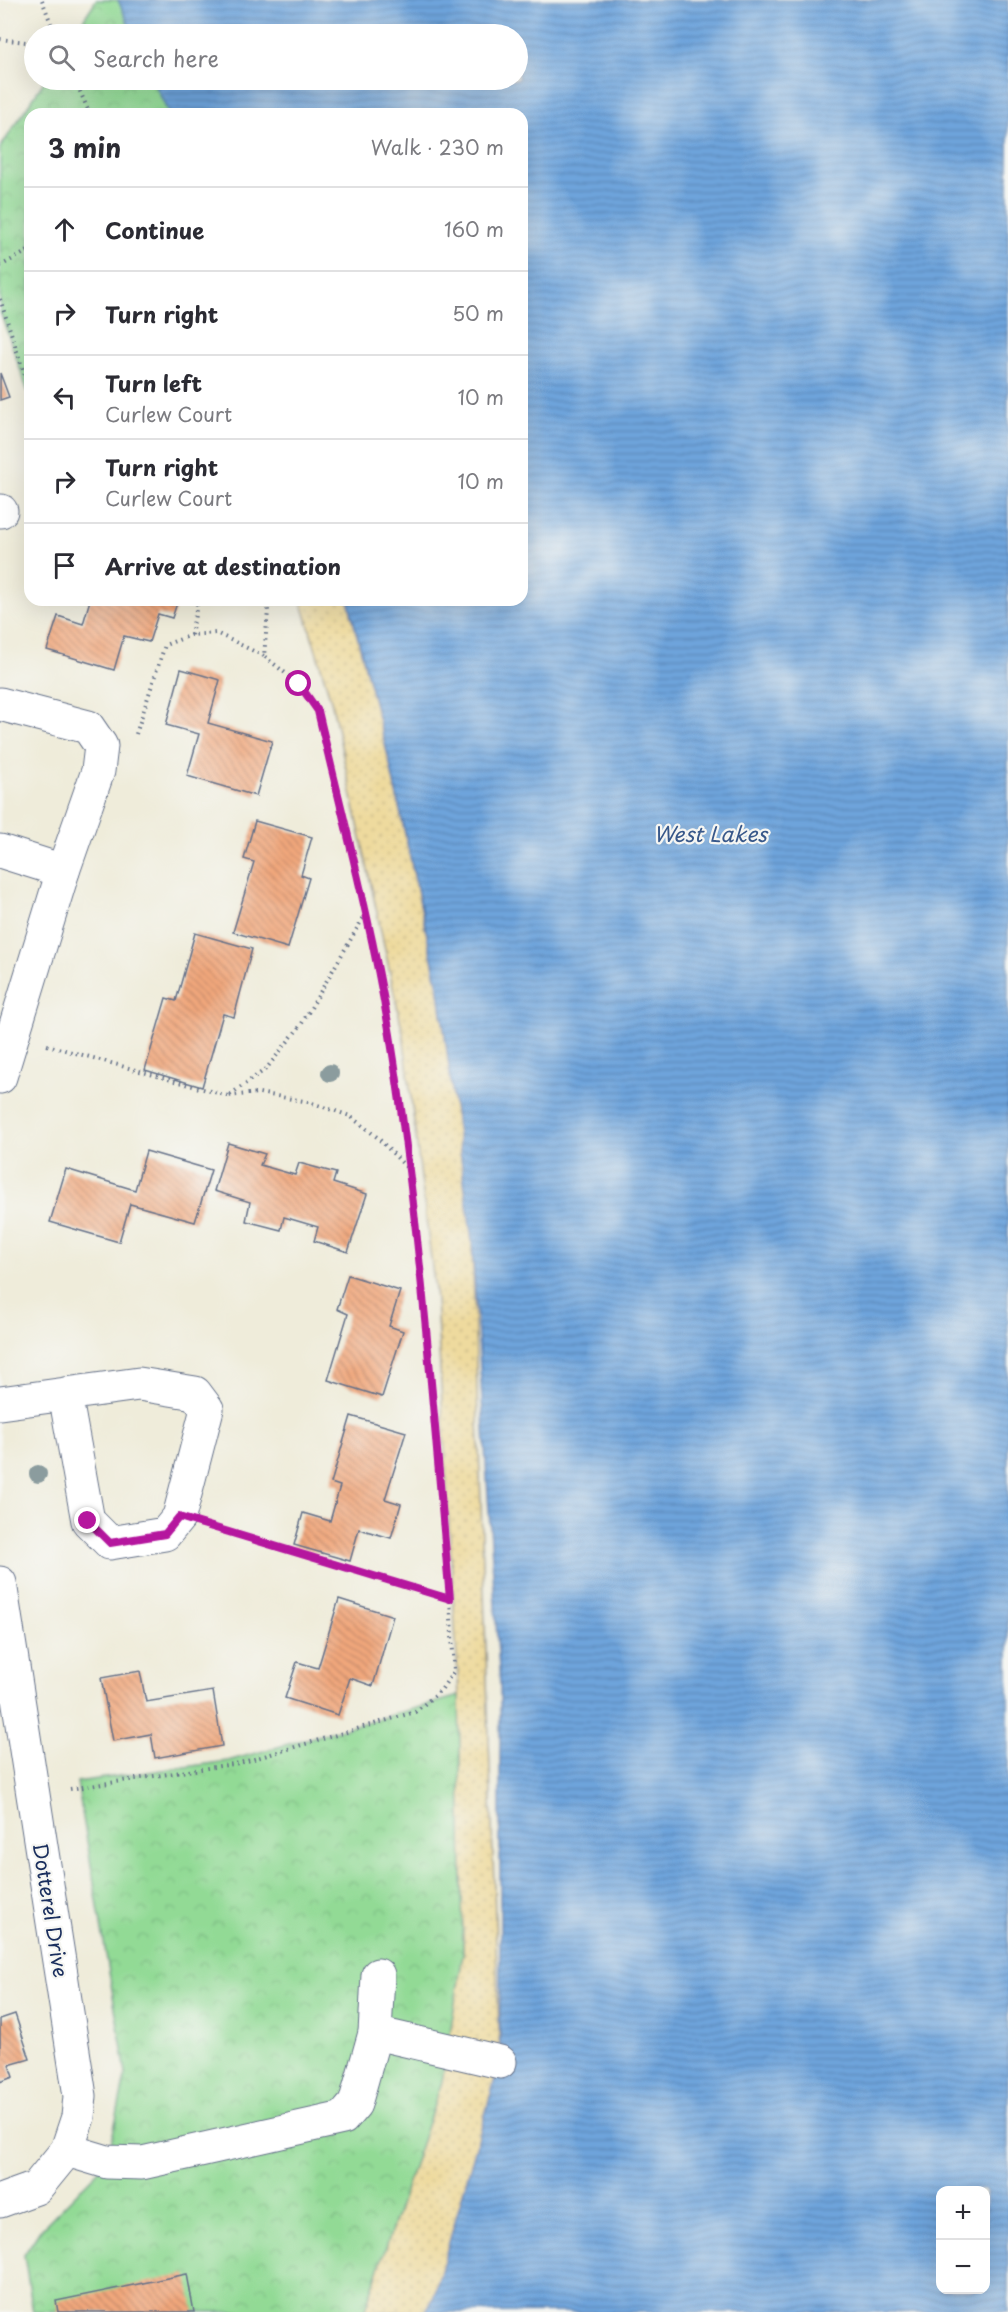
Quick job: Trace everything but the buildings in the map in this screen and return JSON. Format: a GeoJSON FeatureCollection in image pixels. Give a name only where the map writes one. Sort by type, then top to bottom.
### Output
{"type":"FeatureCollection","features":[{"type":"Feature","properties":{"kind":"street"},"geometry":{"type":"LineString","coordinates":[[0,704],[88,727],[101,746],[98,771],[63,871],[0,1077]]}},
{"type":"Feature","properties":{"kind":"street"},"geometry":{"type":"LineString","coordinates":[[0,851],[63,871]]}},
{"type":"Feature","properties":{"kind":"street"},"geometry":{"type":"LineString","coordinates":[[0,1403],[65,1394],[139,1384],[195,1393],[207,1409],[179,1517],[165,1534],[110,1543],[88,1521],[65,1394]]}},
{"type":"Feature","properties":{"kind":"street","name":"Dotterel Drive"},"geometry":{"type":"LineString","coordinates":[[0,1583],[80,2096],[78,2117],[67,2150],[36,2188],[0,2201]]}},
{"type":"Feature","properties":{"kind":"street"},"geometry":{"type":"LineString","coordinates":[[67,2150],[107,2162],[142,2163],[343,2118],[355,2104],[375,2033],[378,1975]]}},
{"type":"Feature","properties":{"kind":"street"},"geometry":{"type":"LineString","coordinates":[[375,2033],[500,2062]]}},
{"type":"Feature","properties":{"kind":"path"},"geometry":{"type":"LineString","coordinates":[[42,0],[51,24]]}},
{"type":"Feature","properties":{"kind":"path"},"geometry":{"type":"LineString","coordinates":[[0,39],[24,42]]}},
{"type":"Feature","properties":{"kind":"path"},"geometry":{"type":"LineString","coordinates":[[79,90],[87,108]]}},
{"type":"Feature","properties":{"kind":"path"},"geometry":{"type":"LineString","coordinates":[[0,266],[24,253]]}},
{"type":"Feature","properties":{"kind":"path"},"geometry":{"type":"LineString","coordinates":[[0,299],[24,373]]}},
{"type":"Feature","properties":{"kind":"path"},"geometry":{"type":"LineString","coordinates":[[191,635],[197,606]]}},
{"type":"Feature","properties":{"kind":"path"},"geometry":{"type":"LineString","coordinates":[[264,656],[268,606]]}},
{"type":"Feature","properties":{"kind":"path"},"geometry":{"type":"LineString","coordinates":[[33,1801],[73,1788],[240,1763],[415,1712],[441,1690],[454,1671],[450,1599],[416,1219],[390,1034],[366,913],[318,711],[299,684],[264,656],[216,633],[191,635],[165,645],[130,752],[101,746]]}},
{"type":"Feature","properties":{"kind":"path"},"geometry":{"type":"LineString","coordinates":[[228,1096],[266,1069],[301,1024],[366,913]]}},
{"type":"Feature","properties":{"kind":"path"},"geometry":{"type":"LineString","coordinates":[[12,1035],[228,1096],[259,1093],[309,1102],[350,1116],[377,1137],[408,1168]]}},
{"type":"Feature","properties":{"kind":"path"},"geometry":{"type":"LineString","coordinates":[[179,1517],[450,1599]]}},
{"type":"Feature","properties":{"kind":"sand"},"geometry":{"type":"Polygon","coordinates":[[[303,606],[350,606],[389,760],[439,991],[472,1241],[500,2062],[433,2300],[426,2312],[364,2312],[442,2081],[463,1954],[459,1696],[436,1299],[403,1033],[332,704],[303,606]]]}},
{"type":"Feature","properties":{"kind":"green space"},"geometry":{"type":"Polygon","coordinates":[[[96,0],[118,0],[129,24],[80,24],[96,0]]]}},
{"type":"Feature","properties":{"kind":"green space"},"geometry":{"type":"Polygon","coordinates":[[[38,90],[158,90],[166,108],[26,108],[38,90]]]}},
{"type":"Feature","properties":{"kind":"green space"},"geometry":{"type":"Polygon","coordinates":[[[24,112],[24,381],[0,311],[0,148],[24,112]]]}},
{"type":"Feature","properties":{"kind":"green space"},"geometry":{"type":"Polygon","coordinates":[[[459,1696],[463,1954],[442,2081],[364,2312],[33,2312],[24,2255],[41,2229],[107,2162],[126,2073],[77,1782],[228,1761],[459,1696]]]}},
{"type":"Feature","properties":{"kind":"water","name":"West Lakes"},"geometry":{"type":"Polygon","coordinates":[[[118,0],[1008,0],[1008,2312],[426,2312],[433,2299],[500,2062],[500,1686],[472,1241],[439,991],[389,760],[350,606],[528,606],[528,108],[166,108],[158,90],[528,90],[528,24],[129,24],[118,0]]]}},
{"type":"Feature","properties":{"kind":"route"},"geometry":{"type":"LineString","coordinates":[[88,1521],[110,1543],[165,1534],[179,1517],[450,1599],[416,1219],[390,1034],[366,913],[318,711],[299,684]]}}]}
